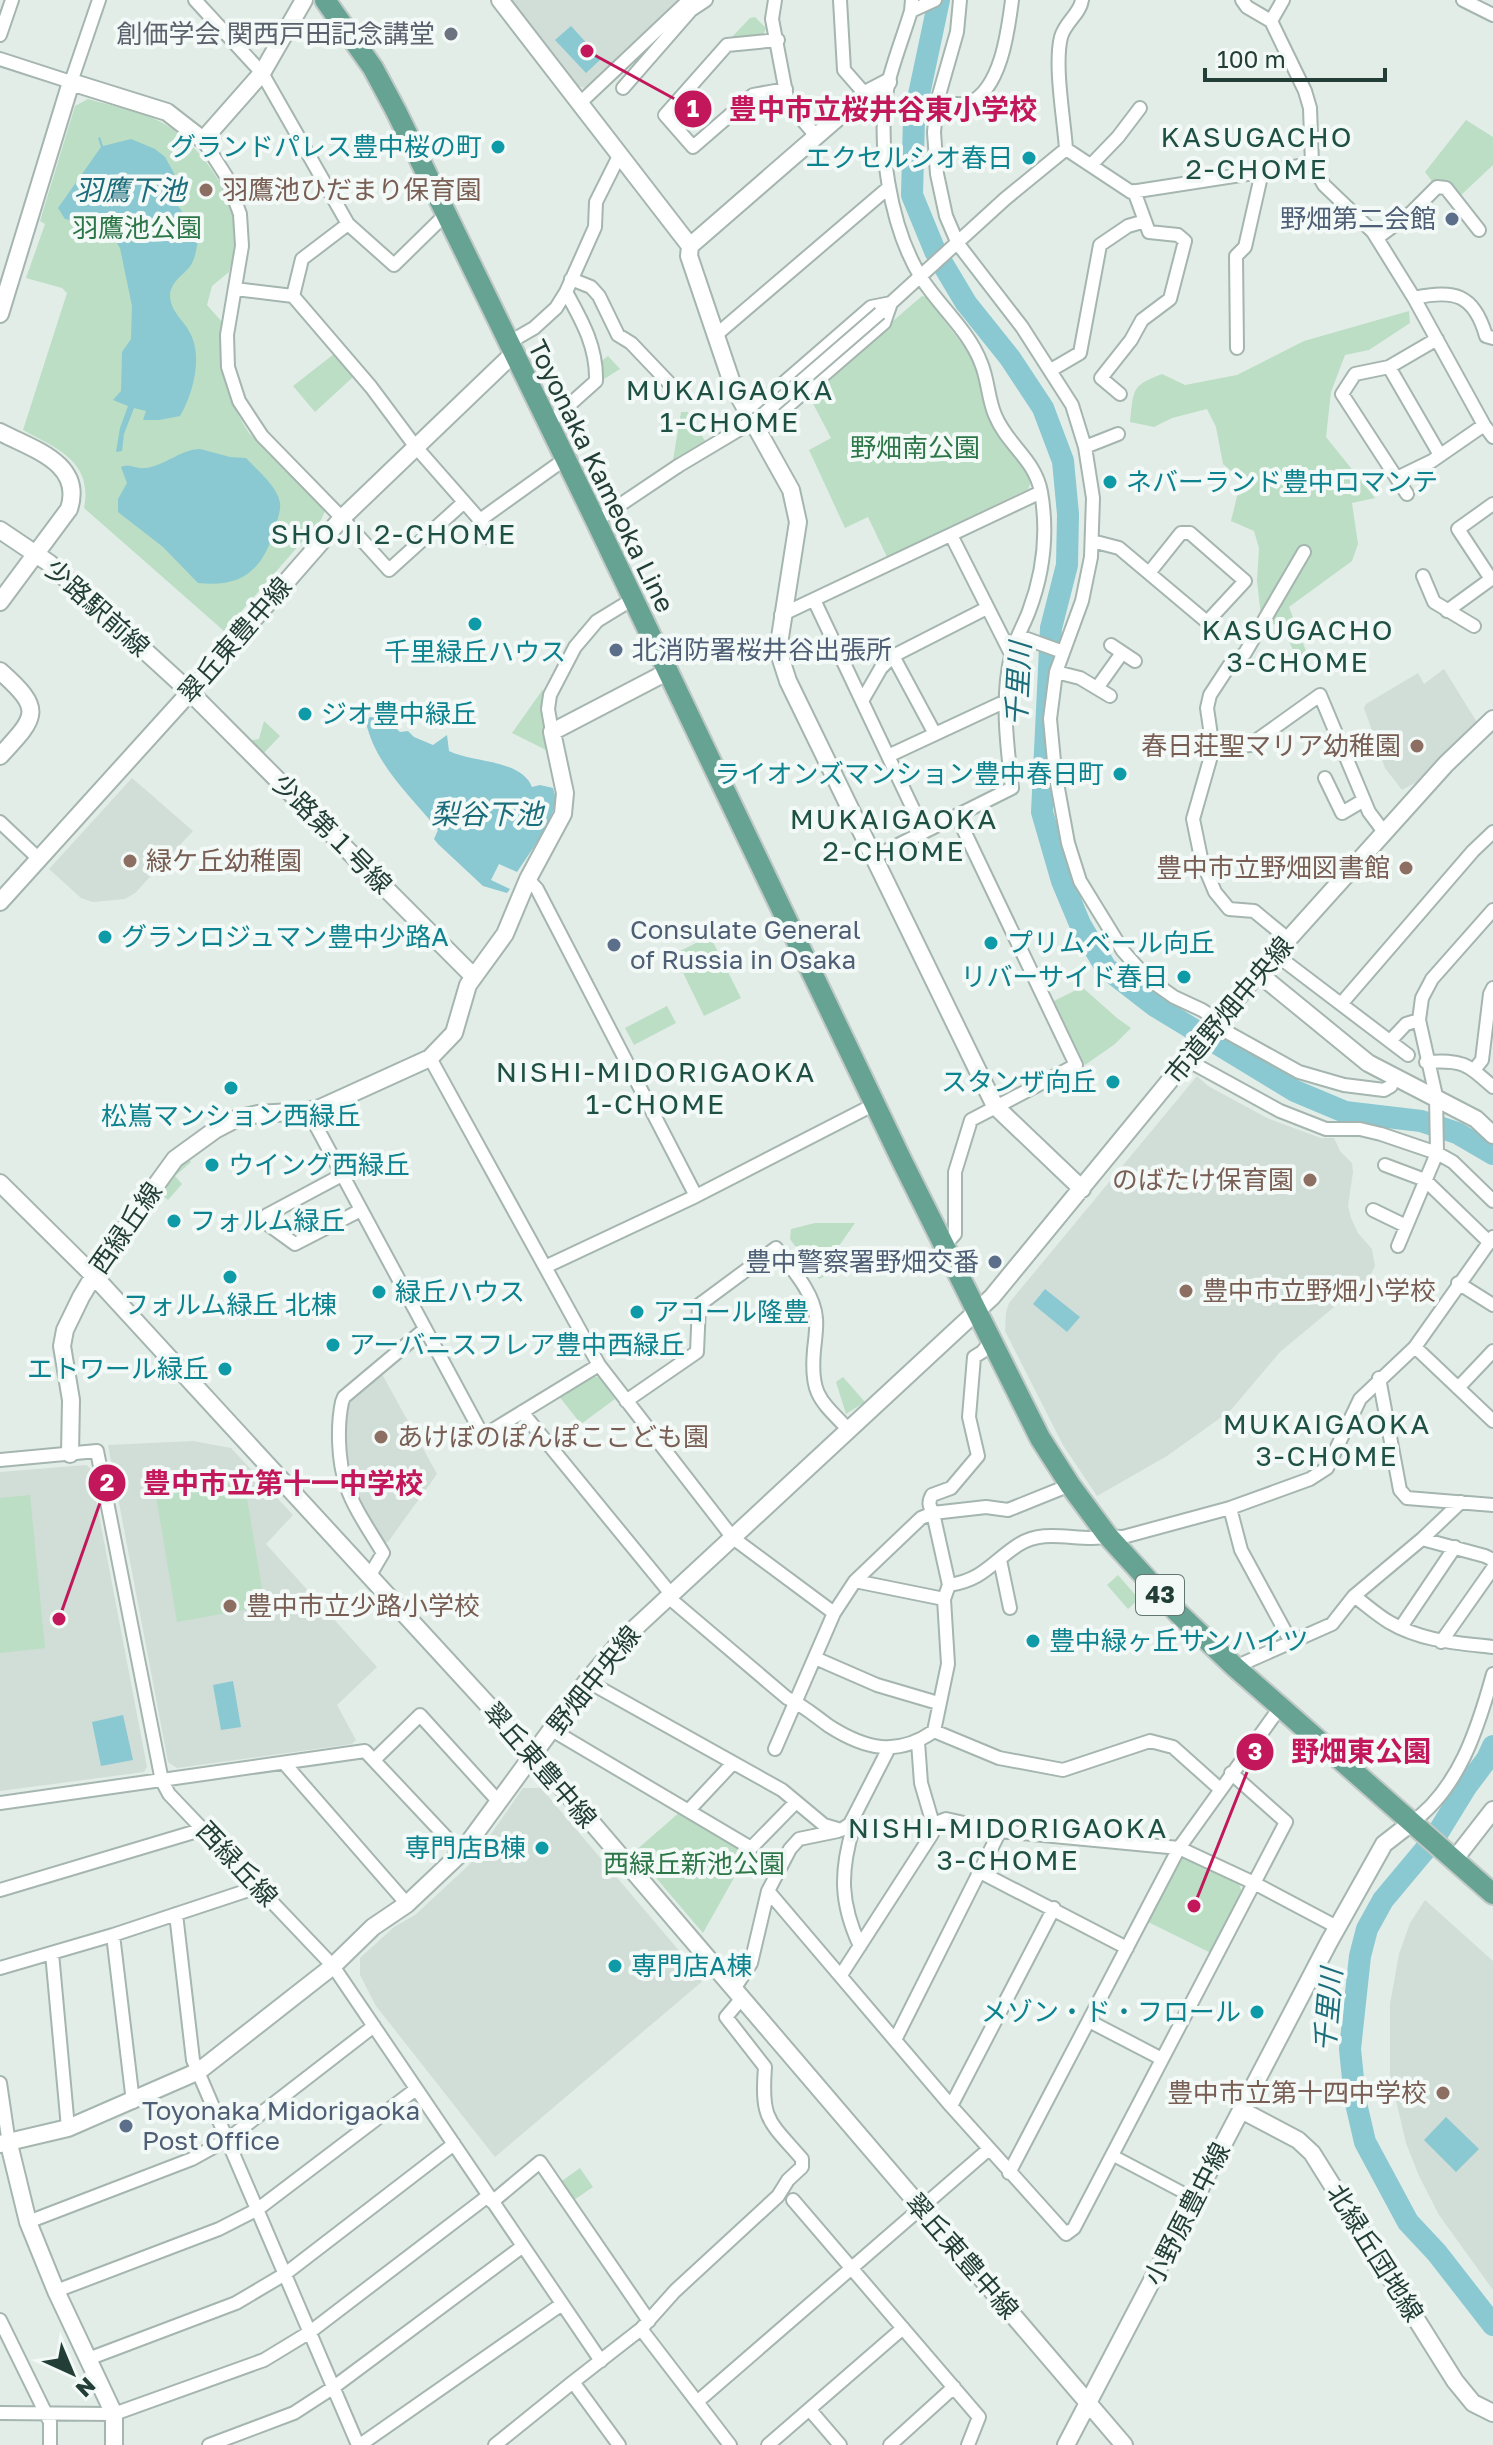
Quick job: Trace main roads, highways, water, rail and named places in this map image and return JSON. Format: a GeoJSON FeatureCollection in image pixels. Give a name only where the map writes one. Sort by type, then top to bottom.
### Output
{"type":"FeatureCollection","features":[{"type":"Feature","properties":{"kind":"main road","name":"Toyonaka Kameoka Line"},"geometry":{"type":"LineString","coordinates":[[325,0],[373,68],[446,214],[875,1104],[1040,1438],[1107,1535],[1150,1585],[1235,1667],[1493,1894]]}},
{"type":"Feature","properties":{"kind":"water"},"geometry":{"type":"Polygon","coordinates":[[[571,26],[601,59],[586,73],[555,40],[571,26]]]}},
{"type":"Feature","properties":{"kind":"water","name":"羽鷹下池"},"geometry":{"type":"Polygon","coordinates":[[[100,137],[103,146],[131,139],[165,157],[174,173],[178,206],[199,235],[193,262],[175,282],[170,295],[172,306],[187,328],[196,353],[195,375],[189,397],[180,416],[143,420],[146,411],[134,408],[124,434],[122,451],[116,452],[128,406],[113,400],[121,391],[122,352],[131,339],[132,306],[120,248],[109,231],[94,224],[65,219],[58,208],[101,147],[100,137]]]}},
{"type":"Feature","properties":{"kind":"water"},"geometry":{"type":"Polygon","coordinates":[[[200,449],[246,458],[271,485],[280,503],[275,528],[264,555],[239,579],[213,584],[198,583],[163,547],[118,512],[118,499],[127,483],[121,467],[151,467],[200,449]]]}},
{"type":"Feature","properties":{"kind":"water","name":"梨谷下池"},"geometry":{"type":"Polygon","coordinates":[[[370,717],[385,718],[400,732],[408,731],[433,745],[447,735],[449,751],[507,766],[518,771],[532,787],[553,788],[557,802],[544,832],[517,872],[499,864],[491,880],[510,889],[507,893],[483,886],[434,839],[438,830],[395,779],[377,752],[366,722],[370,717]]]}},
{"type":"Feature","properties":{"kind":"water"},"geometry":{"type":"Polygon","coordinates":[[[1045,1289],[1080,1317],[1067,1332],[1033,1304],[1045,1289]]]}},
{"type":"Feature","properties":{"kind":"water"},"geometry":{"type":"Polygon","coordinates":[[[233,1681],[241,1727],[221,1730],[213,1685],[233,1681]]]}},
{"type":"Feature","properties":{"kind":"water"},"geometry":{"type":"Polygon","coordinates":[[[123,1715],[133,1760],[101,1766],[92,1722],[123,1715]]]}},
{"type":"Feature","properties":{"kind":"water"},"geometry":{"type":"Polygon","coordinates":[[[1446,2117],[1479,2149],[1456,2172],[1424,2140],[1446,2117]]]}},
{"type":"Feature","properties":{"kind":"waterway","name":"千里川"},"geometry":{"type":"LineString","coordinates":[[939,0],[914,118],[912,195],[935,251],[966,303],[1010,358],[1043,408],[1063,461],[1068,514],[1067,565],[1051,628],[1042,812],[1062,881],[1080,924],[1106,968],[1155,1006],[1295,1091],[1345,1112],[1421,1121],[1457,1133],[1493,1154]]}},
{"type":"Feature","properties":{"kind":"waterway","name":"千里川"},"geometry":{"type":"LineString","coordinates":[[1493,1746],[1434,1839],[1383,1900],[1367,1929],[1360,1956],[1350,2049],[1355,2099],[1365,2142],[1408,2222],[1437,2253],[1493,2325]]}},
{"type":"Feature","properties":{"kind":"place","name":"創価学会 関西戸田記念講堂"},"geometry":{"type":"Point","coordinates":[451,34]}},
{"type":"Feature","properties":{"kind":"place","name":"豊中市立桜井谷東小学校"},"geometry":{"type":"Point","coordinates":[587,51]}},
{"type":"Feature","properties":{"kind":"place","name":"グランドパレス豊中桜の町"},"geometry":{"type":"Point","coordinates":[498,147]}},
{"type":"Feature","properties":{"kind":"place","name":"エクセルシオ春日"},"geometry":{"type":"Point","coordinates":[1029,158]}},
{"type":"Feature","properties":{"kind":"place","name":"羽鷹池ひだまり保育園"},"geometry":{"type":"Point","coordinates":[206,190]}},
{"type":"Feature","properties":{"kind":"place","name":"野畑第二会館"},"geometry":{"type":"Point","coordinates":[1452,219]}},
{"type":"Feature","properties":{"kind":"place","name":"ネバーランド豊中ロマンテ"},"geometry":{"type":"Point","coordinates":[1110,482]}},
{"type":"Feature","properties":{"kind":"place","name":"千里緑丘ハウス"},"geometry":{"type":"Point","coordinates":[475,624]}},
{"type":"Feature","properties":{"kind":"place","name":"北消防署桜井谷出張所"},"geometry":{"type":"Point","coordinates":[616,650]}},
{"type":"Feature","properties":{"kind":"place","name":"ジオ豊中緑丘"},"geometry":{"type":"Point","coordinates":[305,714]}},
{"type":"Feature","properties":{"kind":"place","name":"春日荘聖マリア幼稚園"},"geometry":{"type":"Point","coordinates":[1417,746]}},
{"type":"Feature","properties":{"kind":"place","name":"ライオンズマンション豊中春日町"},"geometry":{"type":"Point","coordinates":[1120,774]}},
{"type":"Feature","properties":{"kind":"place","name":"緑ケ丘幼稚園"},"geometry":{"type":"Point","coordinates":[130,861]}},
{"type":"Feature","properties":{"kind":"place","name":"豊中市立野畑図書館"},"geometry":{"type":"Point","coordinates":[1406,868]}},
{"type":"Feature","properties":{"kind":"place","name":"グランロジュマン豊中少路A"},"geometry":{"type":"Point","coordinates":[105,937]}},
{"type":"Feature","properties":{"kind":"place","name":"プリムベール向丘"},"geometry":{"type":"Point","coordinates":[991,943]}},
{"type":"Feature","properties":{"kind":"place","name":"Consulate General of Russia in Osaka"},"geometry":{"type":"Point","coordinates":[614,945]}},
{"type":"Feature","properties":{"kind":"place","name":"リバーサイド春日"},"geometry":{"type":"Point","coordinates":[1184,977]}},
{"type":"Feature","properties":{"kind":"place","name":"スタンザ向丘"},"geometry":{"type":"Point","coordinates":[1113,1082]}},
{"type":"Feature","properties":{"kind":"place","name":"松嶌マンション西緑丘"},"geometry":{"type":"Point","coordinates":[231,1088]}},
{"type":"Feature","properties":{"kind":"place","name":"ウイング西緑丘"},"geometry":{"type":"Point","coordinates":[212,1165]}},
{"type":"Feature","properties":{"kind":"place","name":"のばたけ保育園"},"geometry":{"type":"Point","coordinates":[1310,1180]}},
{"type":"Feature","properties":{"kind":"place","name":"フォルム緑丘"},"geometry":{"type":"Point","coordinates":[174,1221]}},
{"type":"Feature","properties":{"kind":"place","name":"豊中警察署野畑交番"},"geometry":{"type":"Point","coordinates":[995,1262]}},
{"type":"Feature","properties":{"kind":"place","name":"フォルム緑丘 北棟"},"geometry":{"type":"Point","coordinates":[230,1277]}},
{"type":"Feature","properties":{"kind":"place","name":"豊中市立野畑小学校"},"geometry":{"type":"Point","coordinates":[1186,1291]}},
{"type":"Feature","properties":{"kind":"place","name":"緑丘ハウス"},"geometry":{"type":"Point","coordinates":[379,1292]}},
{"type":"Feature","properties":{"kind":"place","name":"アコール隆豊"},"geometry":{"type":"Point","coordinates":[637,1312]}},
{"type":"Feature","properties":{"kind":"place","name":"アーバニスフレア豊中西緑丘"},"geometry":{"type":"Point","coordinates":[333,1345]}},
{"type":"Feature","properties":{"kind":"place","name":"エトワール緑丘"},"geometry":{"type":"Point","coordinates":[225,1369]}},
{"type":"Feature","properties":{"kind":"place","name":"あけぼのぽんぽここども園"},"geometry":{"type":"Point","coordinates":[381,1437]}},
{"type":"Feature","properties":{"kind":"place","name":"豊中市立少路小学校"},"geometry":{"type":"Point","coordinates":[230,1606]}},
{"type":"Feature","properties":{"kind":"place","name":"豊中市立第十一中学校"},"geometry":{"type":"Point","coordinates":[59,1619]}},
{"type":"Feature","properties":{"kind":"place","name":"豊中緑ヶ丘サンハイツ"},"geometry":{"type":"Point","coordinates":[1033,1641]}},
{"type":"Feature","properties":{"kind":"place","name":"専門店B棟"},"geometry":{"type":"Point","coordinates":[542,1848]}},
{"type":"Feature","properties":{"kind":"place","name":"野畑東公園"},"geometry":{"type":"Point","coordinates":[1194,1906]}},
{"type":"Feature","properties":{"kind":"place","name":"専門店A棟"},"geometry":{"type":"Point","coordinates":[615,1966]}},
{"type":"Feature","properties":{"kind":"place","name":"メゾン・ド・フロール"},"geometry":{"type":"Point","coordinates":[1257,2012]}},
{"type":"Feature","properties":{"kind":"place","name":"豊中市立第十四中学校"},"geometry":{"type":"Point","coordinates":[1443,2093]}},
{"type":"Feature","properties":{"kind":"place","name":"Toyonaka Midorigaoka Post Office"},"geometry":{"type":"Point","coordinates":[126,2126]}},
{"type":"Feature","properties":{"kind":"district","name":"KASUGACHO 2-CHOME"},"geometry":{"type":"Point","coordinates":[1257,153]}},
{"type":"Feature","properties":{"kind":"district","name":"MUKAIGAOKA 1-CHOME"},"geometry":{"type":"Point","coordinates":[730,406]}},
{"type":"Feature","properties":{"kind":"district","name":"SHOJI 2-CHOME"},"geometry":{"type":"Point","coordinates":[394,534]}},
{"type":"Feature","properties":{"kind":"district","name":"KASUGACHO 3-CHOME"},"geometry":{"type":"Point","coordinates":[1298,646]}},
{"type":"Feature","properties":{"kind":"district","name":"MUKAIGAOKA 2-CHOME"},"geometry":{"type":"Point","coordinates":[894,835]}},
{"type":"Feature","properties":{"kind":"district","name":"NISHI-MIDORIGAOKA 1-CHOME"},"geometry":{"type":"Point","coordinates":[656,1088]}},
{"type":"Feature","properties":{"kind":"district","name":"MUKAIGAOKA 3-CHOME"},"geometry":{"type":"Point","coordinates":[1327,1440]}},
{"type":"Feature","properties":{"kind":"district","name":"NISHI-MIDORIGAOKA 3-CHOME"},"geometry":{"type":"Point","coordinates":[1008,1844]}},
{"type":"Feature","properties":{"kind":"park label","name":"羽鷹池公園"},"geometry":{"type":"Point","coordinates":[137,228]}},
{"type":"Feature","properties":{"kind":"park label","name":"野畑南公園"},"geometry":{"type":"Point","coordinates":[915,448]}},
{"type":"Feature","properties":{"kind":"park label","name":"西緑丘新池公園"},"geometry":{"type":"Point","coordinates":[694,1864]}}]}
